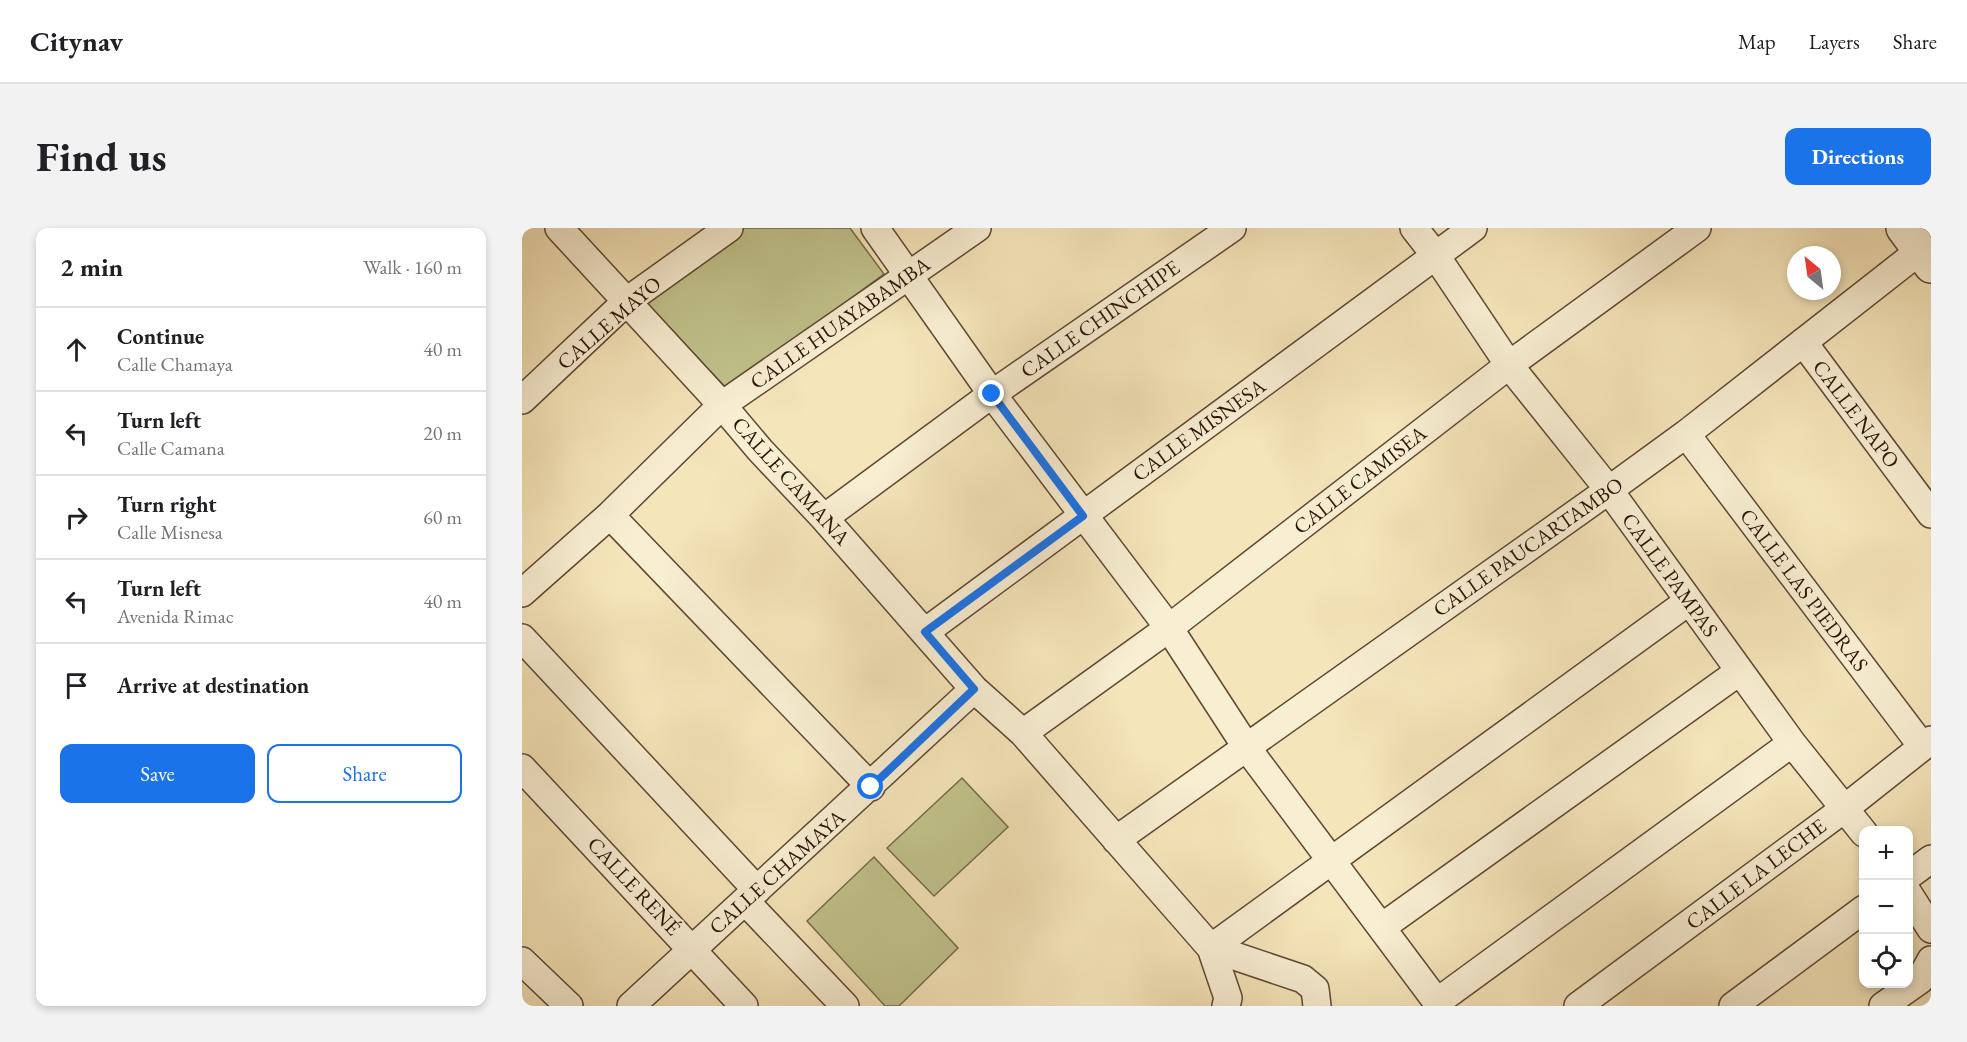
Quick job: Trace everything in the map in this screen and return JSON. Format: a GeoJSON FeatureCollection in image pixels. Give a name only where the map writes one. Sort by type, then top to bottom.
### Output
{"type":"FeatureCollection","features":[{"type":"Feature","properties":{"kind":"street","name":"CALLE CAMANA"},"geometry":{"type":"LineString","coordinates":[[559,228],[824,518],[974,689],[1023,733],[1211,948]]}},
{"type":"Feature","properties":{"kind":"street","name":"CALLE MAYO"},"geometry":{"type":"LineString","coordinates":[[522,400],[627,301],[729,228]]}},
{"type":"Feature","properties":{"kind":"street"},"geometry":{"type":"LineString","coordinates":[[875,228],[992,394],[1169,628],[1247,748],[1439,1004],[1792,743]]}},
{"type":"Feature","properties":{"kind":"street","name":"CALLE HUAYABAMBA"},"geometry":{"type":"LineString","coordinates":[[522,593],[610,515],[722,405],[977,228]]}},
{"type":"Feature","properties":{"kind":"street","name":"CALLE CHINCHIPE"},"geometry":{"type":"LineString","coordinates":[[824,518],[992,394],[1232,228]]}},
{"type":"Feature","properties":{"kind":"street","name":"CALLE PAMPAS"},"geometry":{"type":"LineString","coordinates":[[1414,228],[1436,256],[1509,365],[1609,490],[1792,743],[1859,828]]}},
{"type":"Feature","properties":{"kind":"street","name":"CALLE MISNESA"},"geometry":{"type":"LineString","coordinates":[[925,632],[1473,228]]}},
{"type":"Feature","properties":{"kind":"street","name":"CALLE CAMISEA"},"geometry":{"type":"LineString","coordinates":[[1023,733],[1169,628],[1509,365],[1698,228]]}},
{"type":"Feature","properties":{"kind":"street","name":"CALLE PAUCARTAMBO"},"geometry":{"type":"LineString","coordinates":[[1116,840],[1686,434],[1921,247]]}},
{"type":"Feature","properties":{"kind":"street","name":"CALLE NAPO"},"geometry":{"type":"LineString","coordinates":[[1803,342],[1931,514]]}},
{"type":"Feature","properties":{"kind":"street","name":"CALLE LAS PIEDRAS"},"geometry":{"type":"LineString","coordinates":[[1686,434],[1927,743]]}},
{"type":"Feature","properties":{"kind":"street"},"geometry":{"type":"LineString","coordinates":[[610,515],[871,787]]}},
{"type":"Feature","properties":{"kind":"street"},"geometry":{"type":"LineString","coordinates":[[1211,948],[1689,601]]}},
{"type":"Feature","properties":{"kind":"street"},"geometry":{"type":"LineString","coordinates":[[522,638],[751,896],[845,1006]]}},
{"type":"Feature","properties":{"kind":"street"},"geometry":{"type":"LineString","coordinates":[[1382,927],[1740,671]]}},
{"type":"Feature","properties":{"kind":"street","name":"CALLE CHAMAYA"},"geometry":{"type":"LineString","coordinates":[[632,1006],[871,787],[974,689]]}},
{"type":"Feature","properties":{"kind":"street","name":"CALLE LA LECHE"},"geometry":{"type":"LineString","coordinates":[[1578,1006],[1844,809],[1927,743]]}},
{"type":"Feature","properties":{"kind":"street","name":"CALLE RENÉ"},"geometry":{"type":"LineString","coordinates":[[522,768],[744,1006]]}},
{"type":"Feature","properties":{"kind":"street"},"geometry":{"type":"LineString","coordinates":[[1913,872],[1931,859]]}},
{"type":"Feature","properties":{"kind":"street"},"geometry":{"type":"LineString","coordinates":[[1913,901],[1931,929]]}},
{"type":"Feature","properties":{"kind":"street"},"geometry":{"type":"LineString","coordinates":[[1732,1006],[1859,912]]}},
{"type":"Feature","properties":{"kind":"street"},"geometry":{"type":"LineString","coordinates":[[1211,948],[1228,998],[1226,1006]]}},
{"type":"Feature","properties":{"kind":"street"},"geometry":{"type":"LineString","coordinates":[[1211,948],[1303,979],[1315,989],[1317,1006]]}},
{"type":"Feature","properties":{"kind":"street"},"geometry":{"type":"LineString","coordinates":[[1883,1006],[1920,980],[1931,960]]}},
{"type":"Feature","properties":{"kind":"street"},"geometry":{"type":"LineString","coordinates":[[522,961],[569,1006]]}},
{"type":"Feature","properties":{"kind":"green space"},"geometry":{"type":"Polygon","coordinates":[[[744,228],[850,228],[884,274],[727,389],[642,298],[744,228]]]}},
{"type":"Feature","properties":{"kind":"green space"},"geometry":{"type":"Polygon","coordinates":[[[962,778],[1008,827],[934,896],[887,848],[962,778]]]}},
{"type":"Feature","properties":{"kind":"green space"},"geometry":{"type":"Polygon","coordinates":[[[874,857],[958,948],[899,1006],[885,1006],[807,921],[874,857]]]}},
{"type":"Feature","properties":{"kind":"route"},"geometry":{"type":"LineString","coordinates":[[871,787],[974,689],[925,632],[1083,516],[992,394]]}}]}
